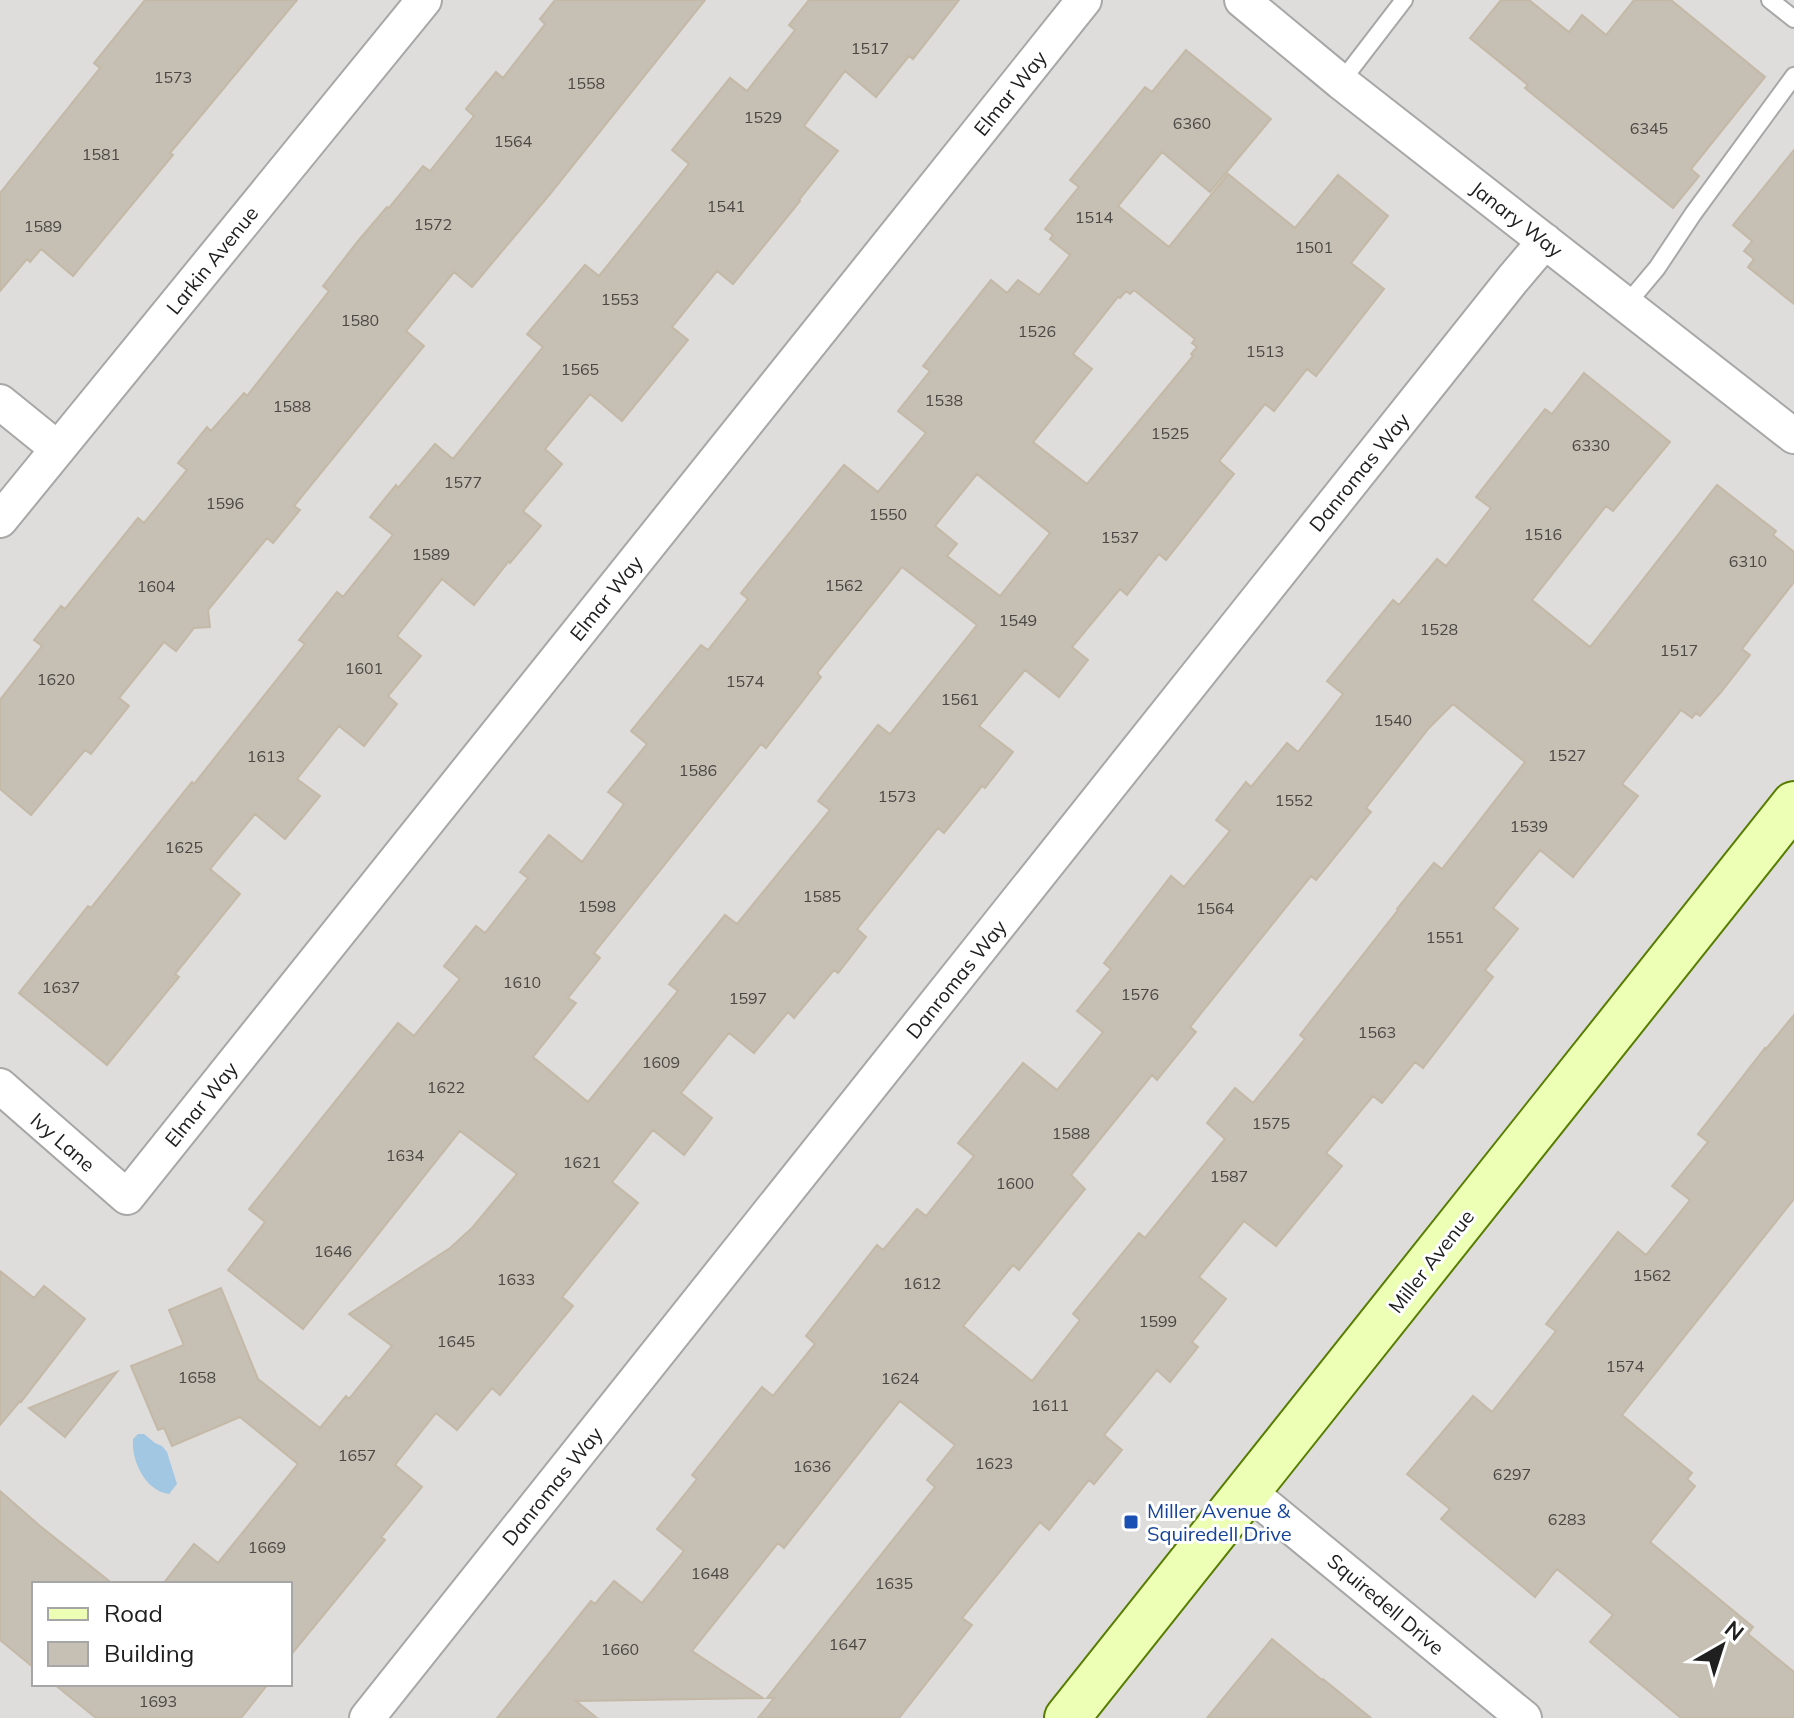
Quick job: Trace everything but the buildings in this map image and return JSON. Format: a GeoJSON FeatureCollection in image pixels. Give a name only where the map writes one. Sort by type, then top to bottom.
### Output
{"type":"FeatureCollection","features":[{"type":"Feature","properties":{"kind":"main road","name":"Miller Avenue"},"geometry":{"type":"LineString","coordinates":[[1067,1718],[1794,804]]}},
{"type":"Feature","properties":{"kind":"street","name":"Larkin Avenue"},"geometry":{"type":"LineString","coordinates":[[0,520],[424,0]]}},
{"type":"Feature","properties":{"kind":"street","name":"Elmar Way"},"geometry":{"type":"LineString","coordinates":[[127,1197],[1084,0]]}},
{"type":"Feature","properties":{"kind":"street","name":"Janary Way"},"geometry":{"type":"LineString","coordinates":[[1242,0],[1341,82],[1794,436]]}},
{"type":"Feature","properties":{"kind":"street","name":"Danromas Way"},"geometry":{"type":"LineString","coordinates":[[367,1718],[1545,241]]}},
{"type":"Feature","properties":{"kind":"street"},"geometry":{"type":"LineString","coordinates":[[0,402],[58,449]]}},
{"type":"Feature","properties":{"kind":"street","name":"Ivy Lane"},"geometry":{"type":"LineString","coordinates":[[0,1086],[127,1197]]}},
{"type":"Feature","properties":{"kind":"street","name":"Squiredell Drive"},"geometry":{"type":"LineString","coordinates":[[1248,1491],[1524,1718]]}},
{"type":"Feature","properties":{"kind":"lane"},"geometry":{"type":"LineString","coordinates":[[1341,82],[1404,0]]}},
{"type":"Feature","properties":{"kind":"lane"},"geometry":{"type":"LineString","coordinates":[[1770,0],[1794,19]]}},
{"type":"Feature","properties":{"kind":"lane"},"geometry":{"type":"LineString","coordinates":[[1626,305],[1657,268],[1794,76]]}},
{"type":"Feature","properties":{"kind":"shaded area"},"geometry":{"type":"Polygon","coordinates":[[[0,0],[1794,0],[1794,1718],[0,1718],[0,0]]]}},
{"type":"Feature","properties":{"kind":"water"},"geometry":{"type":"Polygon","coordinates":[[[138,1434],[144,1434],[167,1452],[177,1484],[169,1494],[153,1487],[141,1473],[133,1447],[133,1439],[138,1434]]]}},
{"type":"Feature","properties":{"kind":"place","name":"Miller Avenue & Squiredell Drive"},"geometry":{"type":"Point","coordinates":[1131,1522]}}]}
